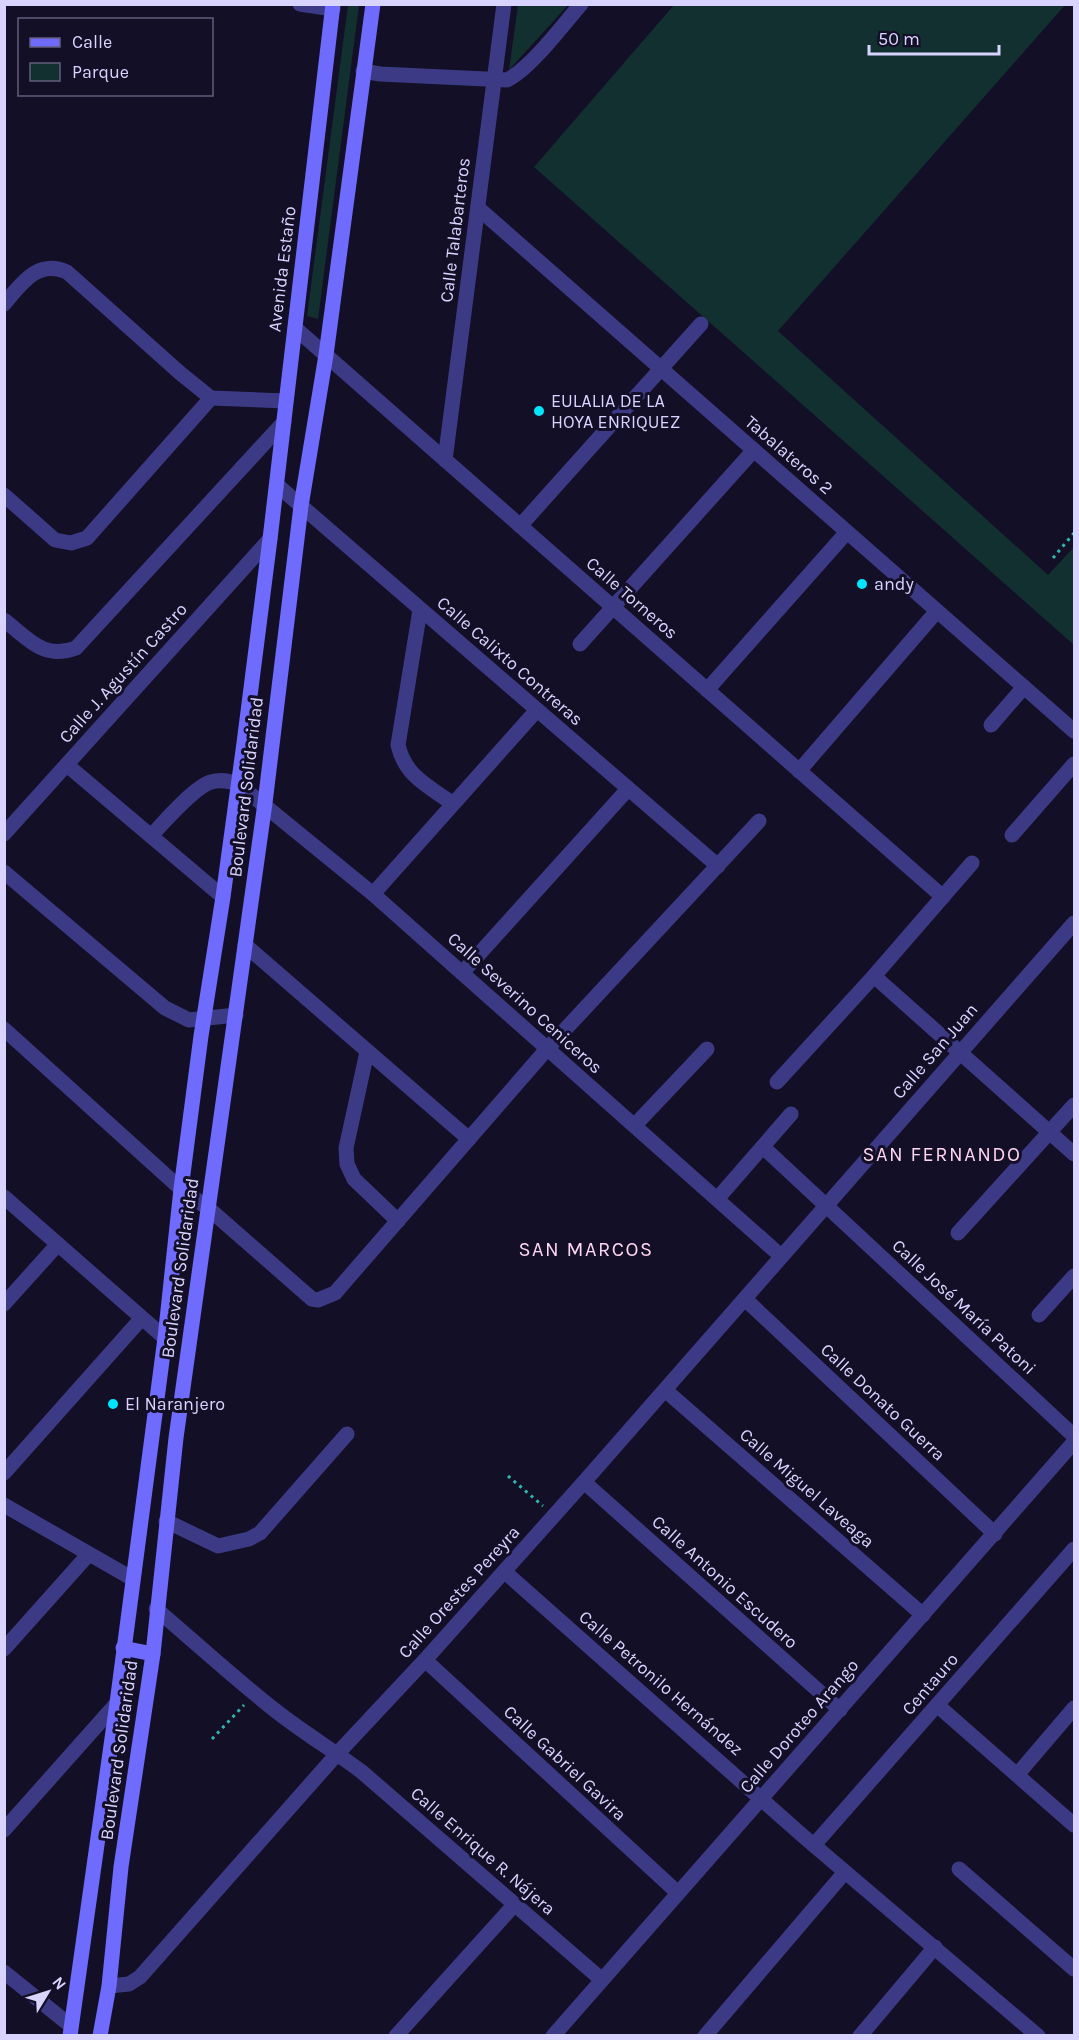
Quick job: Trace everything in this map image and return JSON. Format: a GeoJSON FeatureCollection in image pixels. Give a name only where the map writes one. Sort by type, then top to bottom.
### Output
{"type":"FeatureCollection","features":[{"type":"Feature","properties":{"kind":"main road"},"geometry":{"type":"LineString","coordinates":[[301,506],[326,355],[373,4]]}},
{"type":"Feature","properties":{"kind":"main road","name":"Avenida Estaño"},"geometry":{"type":"LineString","coordinates":[[270,539],[333,7]]}},
{"type":"Feature","properties":{"kind":"main road","name":"Boulevard Solidaridad"},"geometry":{"type":"LineString","coordinates":[[100,2036],[109,1986],[121,1872],[153,1654],[176,1438],[265,803],[301,506]]}},
{"type":"Feature","properties":{"kind":"main road","name":"Boulevard Solidaridad"},"geometry":{"type":"LineString","coordinates":[[70,2031],[117,1703],[165,1338],[181,1190],[223,897],[270,539]]}},
{"type":"Feature","properties":{"kind":"main road"},"geometry":{"type":"LineString","coordinates":[[152,1436],[176,1438]]}},
{"type":"Feature","properties":{"kind":"main road"},"geometry":{"type":"LineString","coordinates":[[123,1648],[153,1654]]}},
{"type":"Feature","properties":{"kind":"main road"},"geometry":{"type":"LineString","coordinates":[[93,1869],[121,1872]]}},
{"type":"Feature","properties":{"kind":"street"},"geometry":{"type":"LineString","coordinates":[[300,4],[333,7]]}},
{"type":"Feature","properties":{"kind":"street","name":"Calle Talabarteros"},"geometry":{"type":"LineString","coordinates":[[445,460],[504,4]]}},
{"type":"Feature","properties":{"kind":"street"},"geometry":{"type":"LineString","coordinates":[[363,71],[380,74],[507,80],[516,76],[581,4]]}},
{"type":"Feature","properties":{"kind":"street","name":"Tabalateros 2"},"geometry":{"type":"LineString","coordinates":[[477,208],[1074,731]]}},
{"type":"Feature","properties":{"kind":"street"},"geometry":{"type":"LineString","coordinates":[[4,304],[22,284],[42,268],[56,267],[67,272],[180,373],[212,398],[286,401]]}},
{"type":"Feature","properties":{"kind":"street"},"geometry":{"type":"LineString","coordinates":[[520,526],[701,324]]}},
{"type":"Feature","properties":{"kind":"street","name":"Calle Torneros"},"geometry":{"type":"LineString","coordinates":[[295,328],[943,897]]}},
{"type":"Feature","properties":{"kind":"street"},"geometry":{"type":"LineString","coordinates":[[4,495],[56,540],[71,543],[87,538],[212,398]]}},
{"type":"Feature","properties":{"kind":"street"},"geometry":{"type":"LineString","coordinates":[[4,620],[41,648],[52,653],[63,653],[75,648],[284,422]]}},
{"type":"Feature","properties":{"kind":"street"},"geometry":{"type":"LineString","coordinates":[[580,644],[754,450]]}},
{"type":"Feature","properties":{"kind":"street","name":"Calle Calixto Contreras"},"geometry":{"type":"LineString","coordinates":[[277,485],[718,866]]}},
{"type":"Feature","properties":{"kind":"street"},"geometry":{"type":"LineString","coordinates":[[706,690],[847,532]]}},
{"type":"Feature","properties":{"kind":"street","name":"Calle J. Agustín Castro"},"geometry":{"type":"LineString","coordinates":[[4,834],[270,539]]}},
{"type":"Feature","properties":{"kind":"street"},"geometry":{"type":"LineString","coordinates":[[420,610],[398,745],[401,758],[408,771],[452,804]]}},
{"type":"Feature","properties":{"kind":"street"},"geometry":{"type":"LineString","coordinates":[[799,771],[937,611]]}},
{"type":"Feature","properties":{"kind":"street"},"geometry":{"type":"LineString","coordinates":[[991,725],[1024,687]]}},
{"type":"Feature","properties":{"kind":"street"},"geometry":{"type":"LineString","coordinates":[[373,894],[537,710]]}},
{"type":"Feature","properties":{"kind":"street"},"geometry":{"type":"LineString","coordinates":[[1012,835],[1074,764]]}},
{"type":"Feature","properties":{"kind":"street"},"geometry":{"type":"LineString","coordinates":[[67,765],[223,897]]}},
{"type":"Feature","properties":{"kind":"street"},"geometry":{"type":"LineString","coordinates":[[151,836],[197,790],[209,782],[224,780],[238,783]]}},
{"type":"Feature","properties":{"kind":"street","name":"Calle Severino Ceniceros"},"geometry":{"type":"LineString","coordinates":[[238,783],[373,894],[782,1256]]}},
{"type":"Feature","properties":{"kind":"street"},"geometry":{"type":"LineString","coordinates":[[462,973],[628,789]]}},
{"type":"Feature","properties":{"kind":"street"},"geometry":{"type":"LineString","coordinates":[[4,1029],[181,1190],[208,1208],[312,1299],[326,1298],[335,1293],[547,1049],[759,821]]}},
{"type":"Feature","properties":{"kind":"street"},"geometry":{"type":"LineString","coordinates":[[777,1082],[972,864]]}},
{"type":"Feature","properties":{"kind":"street"},"geometry":{"type":"LineString","coordinates":[[4,872],[165,1008],[189,1020],[236,1015]]}},
{"type":"Feature","properties":{"kind":"street","name":"Calle San Juan"},"geometry":{"type":"LineString","coordinates":[[827,1206],[959,1052],[1074,923]]}},
{"type":"Feature","properties":{"kind":"street"},"geometry":{"type":"LineString","coordinates":[[245,945],[469,1139]]}},
{"type":"Feature","properties":{"kind":"street"},"geometry":{"type":"LineString","coordinates":[[874,976],[1074,1154]]}},
{"type":"Feature","properties":{"kind":"street"},"geometry":{"type":"LineString","coordinates":[[635,1125],[707,1049]]}},
{"type":"Feature","properties":{"kind":"street"},"geometry":{"type":"LineString","coordinates":[[367,1052],[346,1148],[347,1164],[354,1179],[398,1221]]}},
{"type":"Feature","properties":{"kind":"street"},"geometry":{"type":"LineString","coordinates":[[958,1233],[1074,1105]]}},
{"type":"Feature","properties":{"kind":"street"},"geometry":{"type":"LineString","coordinates":[[718,1198],[791,1114]]}},
{"type":"Feature","properties":{"kind":"street","name":"Calle José María Patoni"},"geometry":{"type":"LineString","coordinates":[[764,1147],[1074,1436]]}},
{"type":"Feature","properties":{"kind":"street"},"geometry":{"type":"LineString","coordinates":[[4,1197],[165,1338]]}},
{"type":"Feature","properties":{"kind":"street","name":"Calle Orestes Pereyra"},"geometry":{"type":"LineString","coordinates":[[109,1986],[129,1984],[140,1977],[337,1754],[505,1572],[827,1206]]}},
{"type":"Feature","properties":{"kind":"street"},"geometry":{"type":"LineString","coordinates":[[4,1304],[58,1244]]}},
{"type":"Feature","properties":{"kind":"street"},"geometry":{"type":"LineString","coordinates":[[1039,1315],[1074,1276]]}},
{"type":"Feature","properties":{"kind":"street","name":"Calle Donato Guerra"},"geometry":{"type":"LineString","coordinates":[[745,1299],[995,1533]]}},
{"type":"Feature","properties":{"kind":"street"},"geometry":{"type":"LineString","coordinates":[[4,1473],[141,1319]]}},
{"type":"Feature","properties":{"kind":"street","name":"Calle Miguel Laveaga"},"geometry":{"type":"LineString","coordinates":[[665,1390],[923,1615]]}},
{"type":"Feature","properties":{"kind":"street"},"geometry":{"type":"LineString","coordinates":[[166,1521],[218,1546],[249,1539],[260,1533],[347,1434]]}},
{"type":"Feature","properties":{"kind":"street","name":"Calle Doroteo Arango"},"geometry":{"type":"LineString","coordinates":[[553,2036],[1074,1442]]}},
{"type":"Feature","properties":{"kind":"street","name":"Calle Antonio Escudero"},"geometry":{"type":"LineString","coordinates":[[584,1482],[840,1710]]}},
{"type":"Feature","properties":{"kind":"street"},"geometry":{"type":"LineString","coordinates":[[4,1505],[132,1579]]}},
{"type":"Feature","properties":{"kind":"street","name":"Centauro"},"geometry":{"type":"LineString","coordinates":[[814,1845],[1074,1549]]}},
{"type":"Feature","properties":{"kind":"street"},"geometry":{"type":"LineString","coordinates":[[4,1650],[88,1555]]}},
{"type":"Feature","properties":{"kind":"street","name":"Calle Petronilo Hernández"},"geometry":{"type":"LineString","coordinates":[[505,1572],[845,1872],[1038,2036]]}},
{"type":"Feature","properties":{"kind":"street","name":"Calle Enrique R. Nájera"},"geometry":{"type":"LineString","coordinates":[[156,1610],[314,1740],[362,1772],[602,1980]]}},
{"type":"Feature","properties":{"kind":"street","name":"Calle Gabriel Gavira"},"geometry":{"type":"LineString","coordinates":[[424,1660],[678,1893]]}},
{"type":"Feature","properties":{"kind":"street"},"geometry":{"type":"LineString","coordinates":[[4,1830],[117,1703]]}},
{"type":"Feature","properties":{"kind":"street"},"geometry":{"type":"LineString","coordinates":[[937,1705],[1074,1825]]}},
{"type":"Feature","properties":{"kind":"street"},"geometry":{"type":"LineString","coordinates":[[1017,1774],[1074,1708]]}},
{"type":"Feature","properties":{"kind":"street"},"geometry":{"type":"LineString","coordinates":[[959,1869],[1074,1969]]}},
{"type":"Feature","properties":{"kind":"street"},"geometry":{"type":"LineString","coordinates":[[705,2036],[845,1872]]}},
{"type":"Feature","properties":{"kind":"street"},"geometry":{"type":"LineString","coordinates":[[396,2036],[515,1904]]}},
{"type":"Feature","properties":{"kind":"street"},"geometry":{"type":"LineString","coordinates":[[860,2036],[935,1947]]}},
{"type":"Feature","properties":{"kind":"street"},"geometry":{"type":"LineString","coordinates":[[4,1972],[70,2031]]}},
{"type":"Feature","properties":{"kind":"path"},"geometry":{"type":"LineString","coordinates":[[1053,558],[1074,533]]}},
{"type":"Feature","properties":{"kind":"path"},"geometry":{"type":"LineString","coordinates":[[508,1476],[555,1515]]}},
{"type":"Feature","properties":{"kind":"path"},"geometry":{"type":"LineString","coordinates":[[212,1739],[255,1693]]}},
{"type":"Feature","properties":{"kind":"green space"},"geometry":{"type":"Polygon","coordinates":[[[348,5],[359,5],[318,319],[307,316],[348,5]]]}},
{"type":"Feature","properties":{"kind":"green space"},"geometry":{"type":"Polygon","coordinates":[[[518,5],[568,5],[509,70],[518,5]]]}},
{"type":"Feature","properties":{"kind":"green space"},"geometry":{"type":"Polygon","coordinates":[[[674,5],[1065,5],[778,331],[1048,575],[1074,547],[1074,645],[534,167],[674,5]]]}},
{"type":"Feature","properties":{"kind":"place","name":"EULALIA DE LA HOYA ENRIQUEZ"},"geometry":{"type":"Point","coordinates":[539,411]}},
{"type":"Feature","properties":{"kind":"place","name":"andy"},"geometry":{"type":"Point","coordinates":[862,584]}},
{"type":"Feature","properties":{"kind":"place","name":"El Naranjero"},"geometry":{"type":"Point","coordinates":[113,1404]}},
{"type":"Feature","properties":{"kind":"district","name":"SAN FERNANDO"},"geometry":{"type":"Point","coordinates":[942,1154]}},
{"type":"Feature","properties":{"kind":"district","name":"SAN MARCOS"},"geometry":{"type":"Point","coordinates":[586,1249]}}]}
